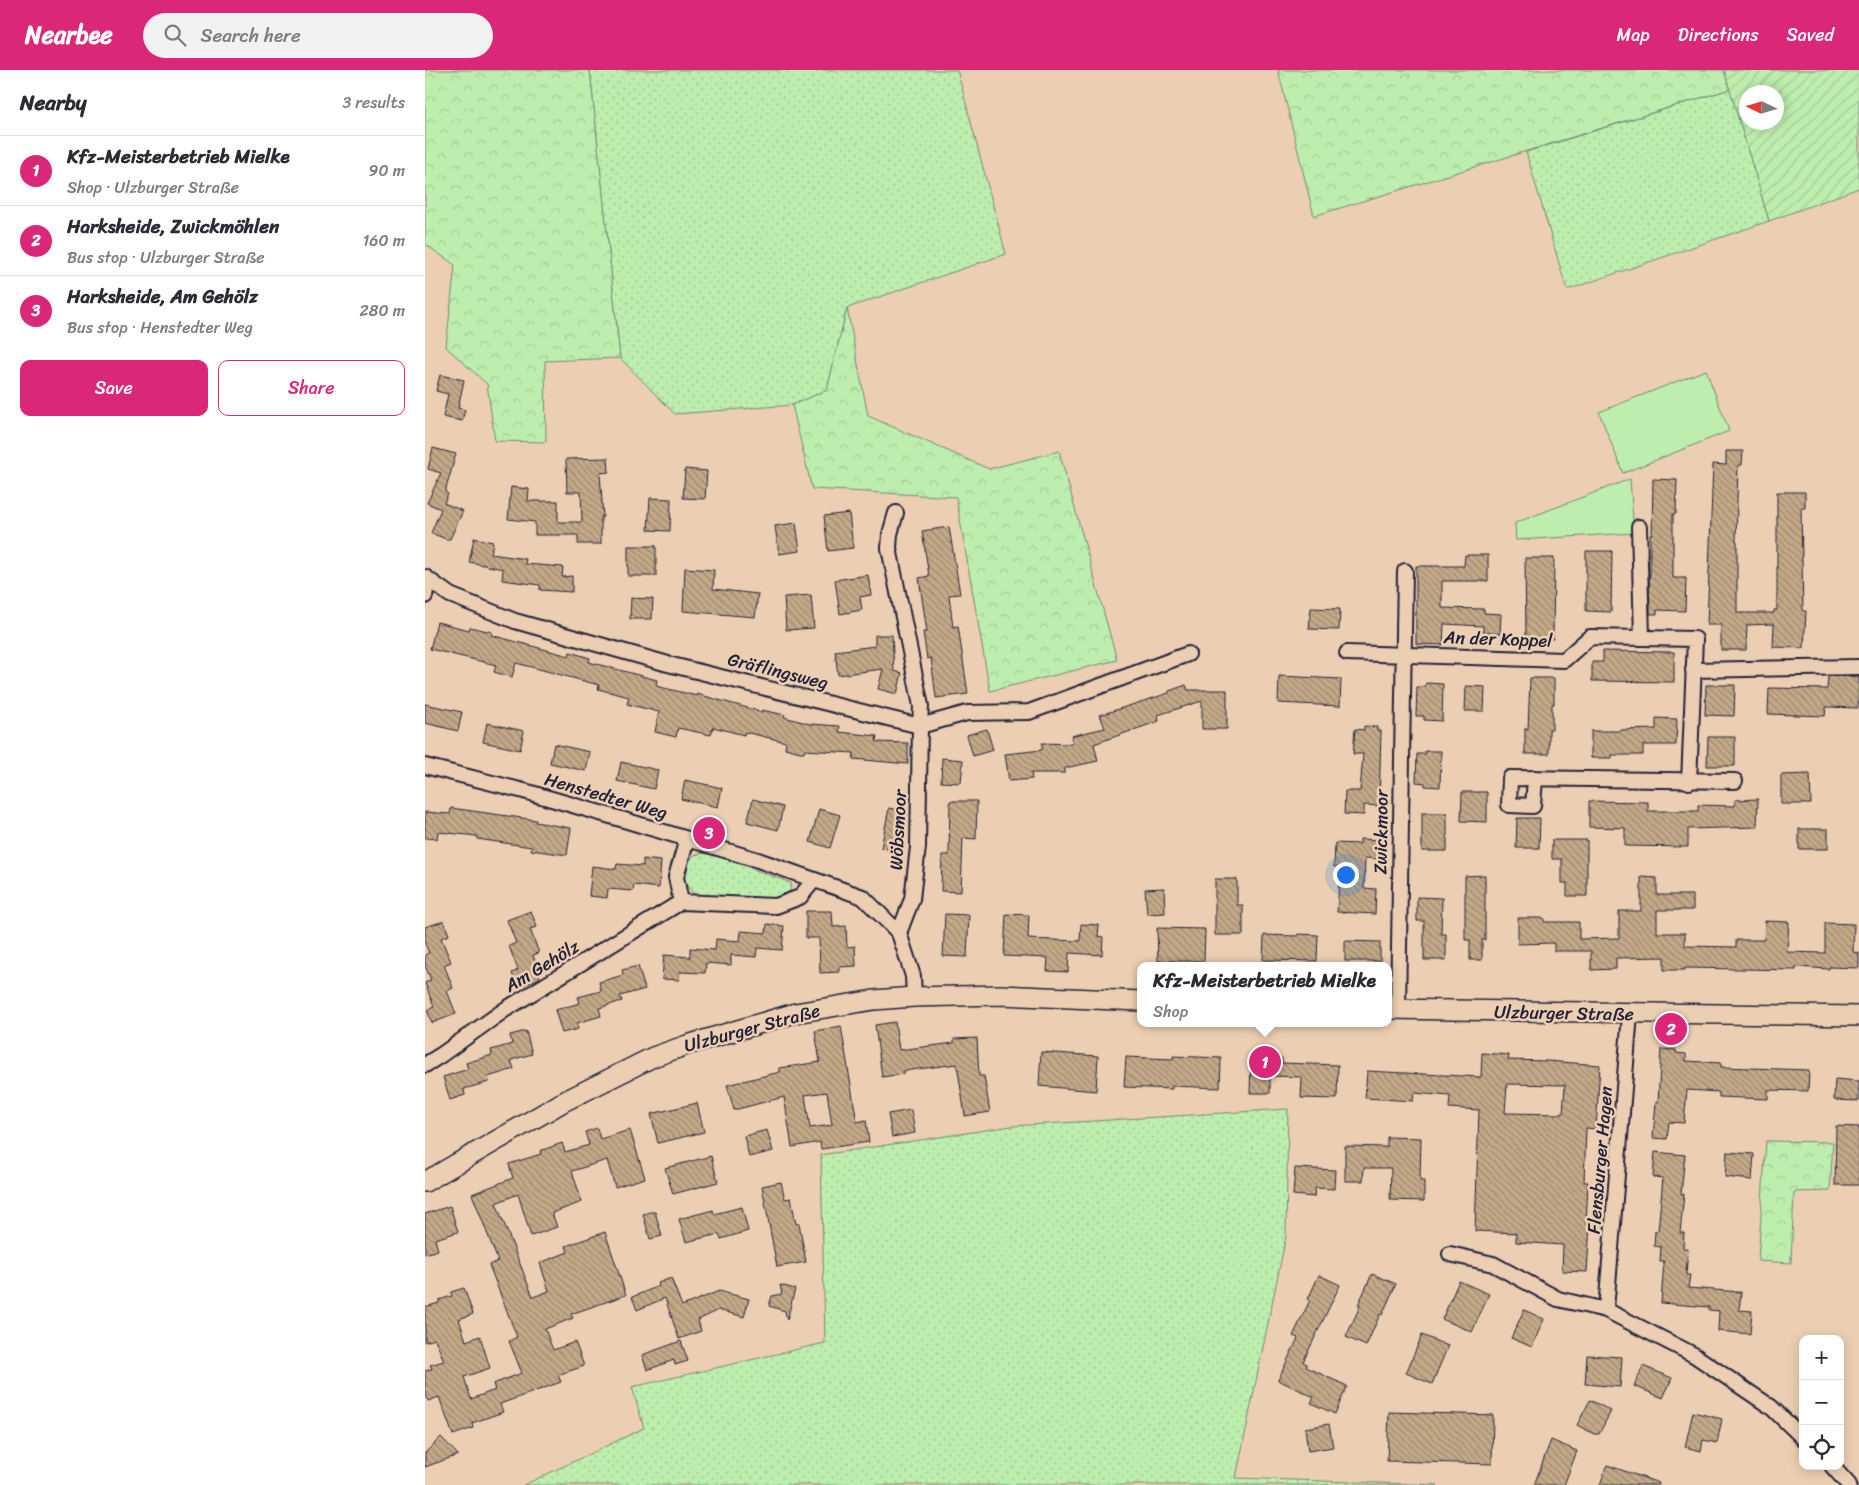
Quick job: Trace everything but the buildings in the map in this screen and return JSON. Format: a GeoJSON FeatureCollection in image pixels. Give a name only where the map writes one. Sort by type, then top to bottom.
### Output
{"type":"FeatureCollection","features":[{"type":"Feature","properties":{"kind":"main road","name":"Ulzburger Straße"},"geometry":{"type":"LineString","coordinates":[[425,1182],[563,1102],[653,1057],[795,1013],[874,1000],[914,997],[991,995],[1137,1001]]}},
{"type":"Feature","properties":{"kind":"main road","name":"Ulzburger Straße"},"geometry":{"type":"LineString","coordinates":[[1393,1010],[1859,1016]]}},
{"type":"Feature","properties":{"kind":"street"},"geometry":{"type":"LineString","coordinates":[[896,513],[889,534],[889,548],[921,706],[920,726],[967,713],[1029,712],[1188,654]]}},
{"type":"Feature","properties":{"kind":"street"},"geometry":{"type":"LineString","coordinates":[[1639,527],[1642,637]]}},
{"type":"Feature","properties":{"kind":"street","name":"Zwickmoor"},"geometry":{"type":"LineString","coordinates":[[1393,1010],[1405,571]]}},
{"type":"Feature","properties":{"kind":"street"},"geometry":{"type":"LineString","coordinates":[[425,596],[427,578]]}},
{"type":"Feature","properties":{"kind":"street","name":"Gräflingsweg"},"geometry":{"type":"LineString","coordinates":[[427,578],[450,595],[515,621],[668,664],[920,726]]}},
{"type":"Feature","properties":{"kind":"street","name":"An der Koppel"},"geometry":{"type":"LineString","coordinates":[[1403,655],[1564,660],[1590,637],[1695,638],[1689,782]]}},
{"type":"Feature","properties":{"kind":"street"},"geometry":{"type":"LineString","coordinates":[[1347,653],[1403,655]]}},
{"type":"Feature","properties":{"kind":"street"},"geometry":{"type":"LineString","coordinates":[[1693,670],[1859,667]]}},
{"type":"Feature","properties":{"kind":"street","name":"Wöbsmoor"},"geometry":{"type":"LineString","coordinates":[[899,933],[912,899],[918,847],[920,726]]}},
{"type":"Feature","properties":{"kind":"street","name":"Henstedter Weg"},"geometry":{"type":"LineString","coordinates":[[425,766],[524,791],[758,860],[863,897],[899,933],[913,976],[914,997]]}},
{"type":"Feature","properties":{"kind":"street"},"geometry":{"type":"LineString","coordinates":[[1535,778],[1689,782],[1735,781]]}},
{"type":"Feature","properties":{"kind":"street"},"geometry":{"type":"LineString","coordinates":[[687,839],[676,877],[681,902],[776,906],[801,897],[814,880]]}},
{"type":"Feature","properties":{"kind":"street","name":"Am Gehölz"},"geometry":{"type":"LineString","coordinates":[[425,1065],[506,1009],[681,902]]}},
{"type":"Feature","properties":{"kind":"street","name":"Flensburger Hagen"},"geometry":{"type":"LineString","coordinates":[[1606,1310],[1630,1014]]}},
{"type":"Feature","properties":{"kind":"street"},"geometry":{"type":"LineString","coordinates":[[1450,1254],[1493,1264],[1558,1299],[1606,1310],[1694,1356],[1771,1408],[1799,1434]]}},
{"type":"Feature","properties":{"kind":"street"},"geometry":{"type":"LineString","coordinates":[[1836,1470],[1849,1485]]}},
{"type":"Feature","properties":{"kind":"green space"},"geometry":{"type":"Polygon","coordinates":[[[425,70],[590,70],[620,358],[545,361],[546,442],[495,441],[487,384],[446,347],[455,265],[425,244],[425,70]]]}},
{"type":"Feature","properties":{"kind":"green space"},"geometry":{"type":"Polygon","coordinates":[[[590,70],[957,70],[1006,254],[847,308],[827,390],[792,405],[675,414],[620,358],[590,70]]]}},
{"type":"Feature","properties":{"kind":"green space"},"geometry":{"type":"Polygon","coordinates":[[[1278,70],[1724,70],[1730,89],[1314,216],[1278,70]]]}},
{"type":"Feature","properties":{"kind":"green space"},"geometry":{"type":"Polygon","coordinates":[[[1724,70],[1859,70],[1859,188],[1769,221],[1742,130],[1784,130],[1784,85],[1739,85],[1739,120],[1724,70]]]}},
{"type":"Feature","properties":{"kind":"green space"},"geometry":{"type":"Polygon","coordinates":[[[1730,89],[1739,119],[1739,130],[1742,130],[1769,221],[1567,290],[1526,152],[1730,89]]]}},
{"type":"Feature","properties":{"kind":"green space"},"geometry":{"type":"Polygon","coordinates":[[[847,308],[868,416],[989,469],[1059,451],[1117,660],[990,691],[956,497],[812,489],[792,405],[827,390],[847,308]]]}},
{"type":"Feature","properties":{"kind":"green space"},"geometry":{"type":"Polygon","coordinates":[[[1706,370],[1729,431],[1623,473],[1599,412],[1706,370]]]}},
{"type":"Feature","properties":{"kind":"green space"},"geometry":{"type":"Polygon","coordinates":[[[1630,479],[1634,533],[1516,540],[1515,523],[1630,479]]]}},
{"type":"Feature","properties":{"kind":"green space"},"geometry":{"type":"Polygon","coordinates":[[[705,853],[791,883],[790,891],[782,896],[772,898],[696,895],[687,886],[684,876],[685,871],[694,855],[705,853]]]}},
{"type":"Feature","properties":{"kind":"green space"},"geometry":{"type":"Polygon","coordinates":[[[1288,1109],[1286,1236],[1236,1478],[1438,1485],[524,1485],[644,1428],[632,1387],[825,1343],[821,1155],[1012,1126],[1288,1109]]]}},
{"type":"Feature","properties":{"kind":"green space"},"geometry":{"type":"Polygon","coordinates":[[[1766,1141],[1833,1142],[1830,1191],[1794,1192],[1791,1263],[1758,1261],[1766,1141]]]}},
{"type":"Feature","properties":{"kind":"place","name":"Harksheide, Am Gehölz"},"geometry":{"type":"Point","coordinates":[709,833]}},
{"type":"Feature","properties":{"kind":"place","name":"Harksheide, Zwickmöhlen"},"geometry":{"type":"Point","coordinates":[1671,1029]}},
{"type":"Feature","properties":{"kind":"place","name":"Kfz-Meisterbetrieb Mielke"},"geometry":{"type":"Point","coordinates":[1265,1062]}}]}
